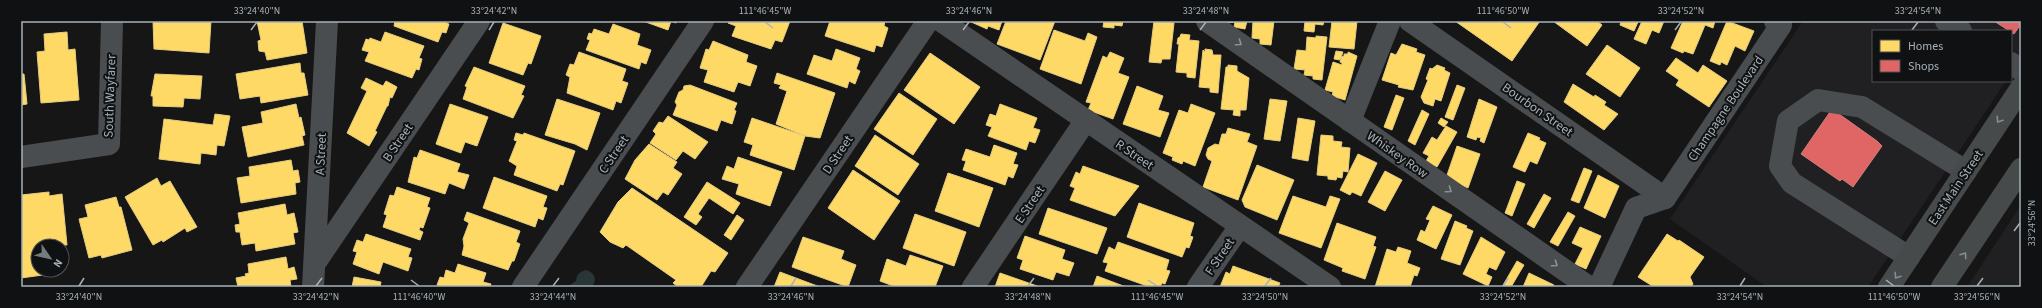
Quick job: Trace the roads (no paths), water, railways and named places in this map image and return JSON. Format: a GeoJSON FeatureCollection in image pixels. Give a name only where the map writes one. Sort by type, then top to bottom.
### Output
{"type":"FeatureCollection","features":[{"type":"Feature","properties":{"kind":"main road","name":"East Main Street"},"geometry":{"type":"LineString","coordinates":[[1889,287],[2021,88]]}},
{"type":"Feature","properties":{"kind":"main road"},"geometry":{"type":"LineString","coordinates":[[1942,287],[2021,169]]}},
{"type":"Feature","properties":{"kind":"street","name":"A Street"},"geometry":{"type":"LineString","coordinates":[[313,287],[327,21]]}},
{"type":"Feature","properties":{"kind":"street","name":"B Street"},"geometry":{"type":"LineString","coordinates":[[315,263],[478,21]]}},
{"type":"Feature","properties":{"kind":"street","name":"C Street"},"geometry":{"type":"LineString","coordinates":[[523,287],[703,21]]}},
{"type":"Feature","properties":{"kind":"street","name":"D Street"},"geometry":{"type":"LineString","coordinates":[[747,287],[928,21]]}},
{"type":"Feature","properties":{"kind":"street","name":"R Street"},"geometry":{"type":"LineString","coordinates":[[940,21],[1330,287]]}},
{"type":"Feature","properties":{"kind":"street","name":"Whiskey Row"},"geometry":{"type":"LineString","coordinates":[[1207,21],[1589,287]]}},
{"type":"Feature","properties":{"kind":"street"},"geometry":{"type":"LineString","coordinates":[[1350,121],[1390,21]]}},
{"type":"Feature","properties":{"kind":"street","name":"Bourbon Street"},"geometry":{"type":"LineString","coordinates":[[1410,21],[1665,198]]}},
{"type":"Feature","properties":{"kind":"street","name":"Champagne Boulevard"},"geometry":{"type":"LineString","coordinates":[[1665,198],[1781,25],[1775,21]]}},
{"type":"Feature","properties":{"kind":"street"},"geometry":{"type":"LineString","coordinates":[[1946,21],[1960,30]]}},
{"type":"Feature","properties":{"kind":"street","name":"South Wayfarer"},"geometry":{"type":"LineString","coordinates":[[21,158],[109,144],[111,27]]}},
{"type":"Feature","properties":{"kind":"street"},"geometry":{"type":"LineString","coordinates":[[2012,64],[2021,70]]}},
{"type":"Feature","properties":{"kind":"street"},"geometry":{"type":"LineString","coordinates":[[1909,257],[1792,183],[1780,166],[1788,121],[1818,100],[1862,107],[1966,171]]}},
{"type":"Feature","properties":{"kind":"street","name":"E Street"},"geometry":{"type":"LineString","coordinates":[[973,287],[1086,120]]}},
{"type":"Feature","properties":{"kind":"street"},"geometry":{"type":"LineString","coordinates":[[1599,287],[1636,208],[1665,198]]}},
{"type":"Feature","properties":{"kind":"street","name":"F Street"},"geometry":{"type":"LineString","coordinates":[[1198,287],[1240,226]]}}]}
